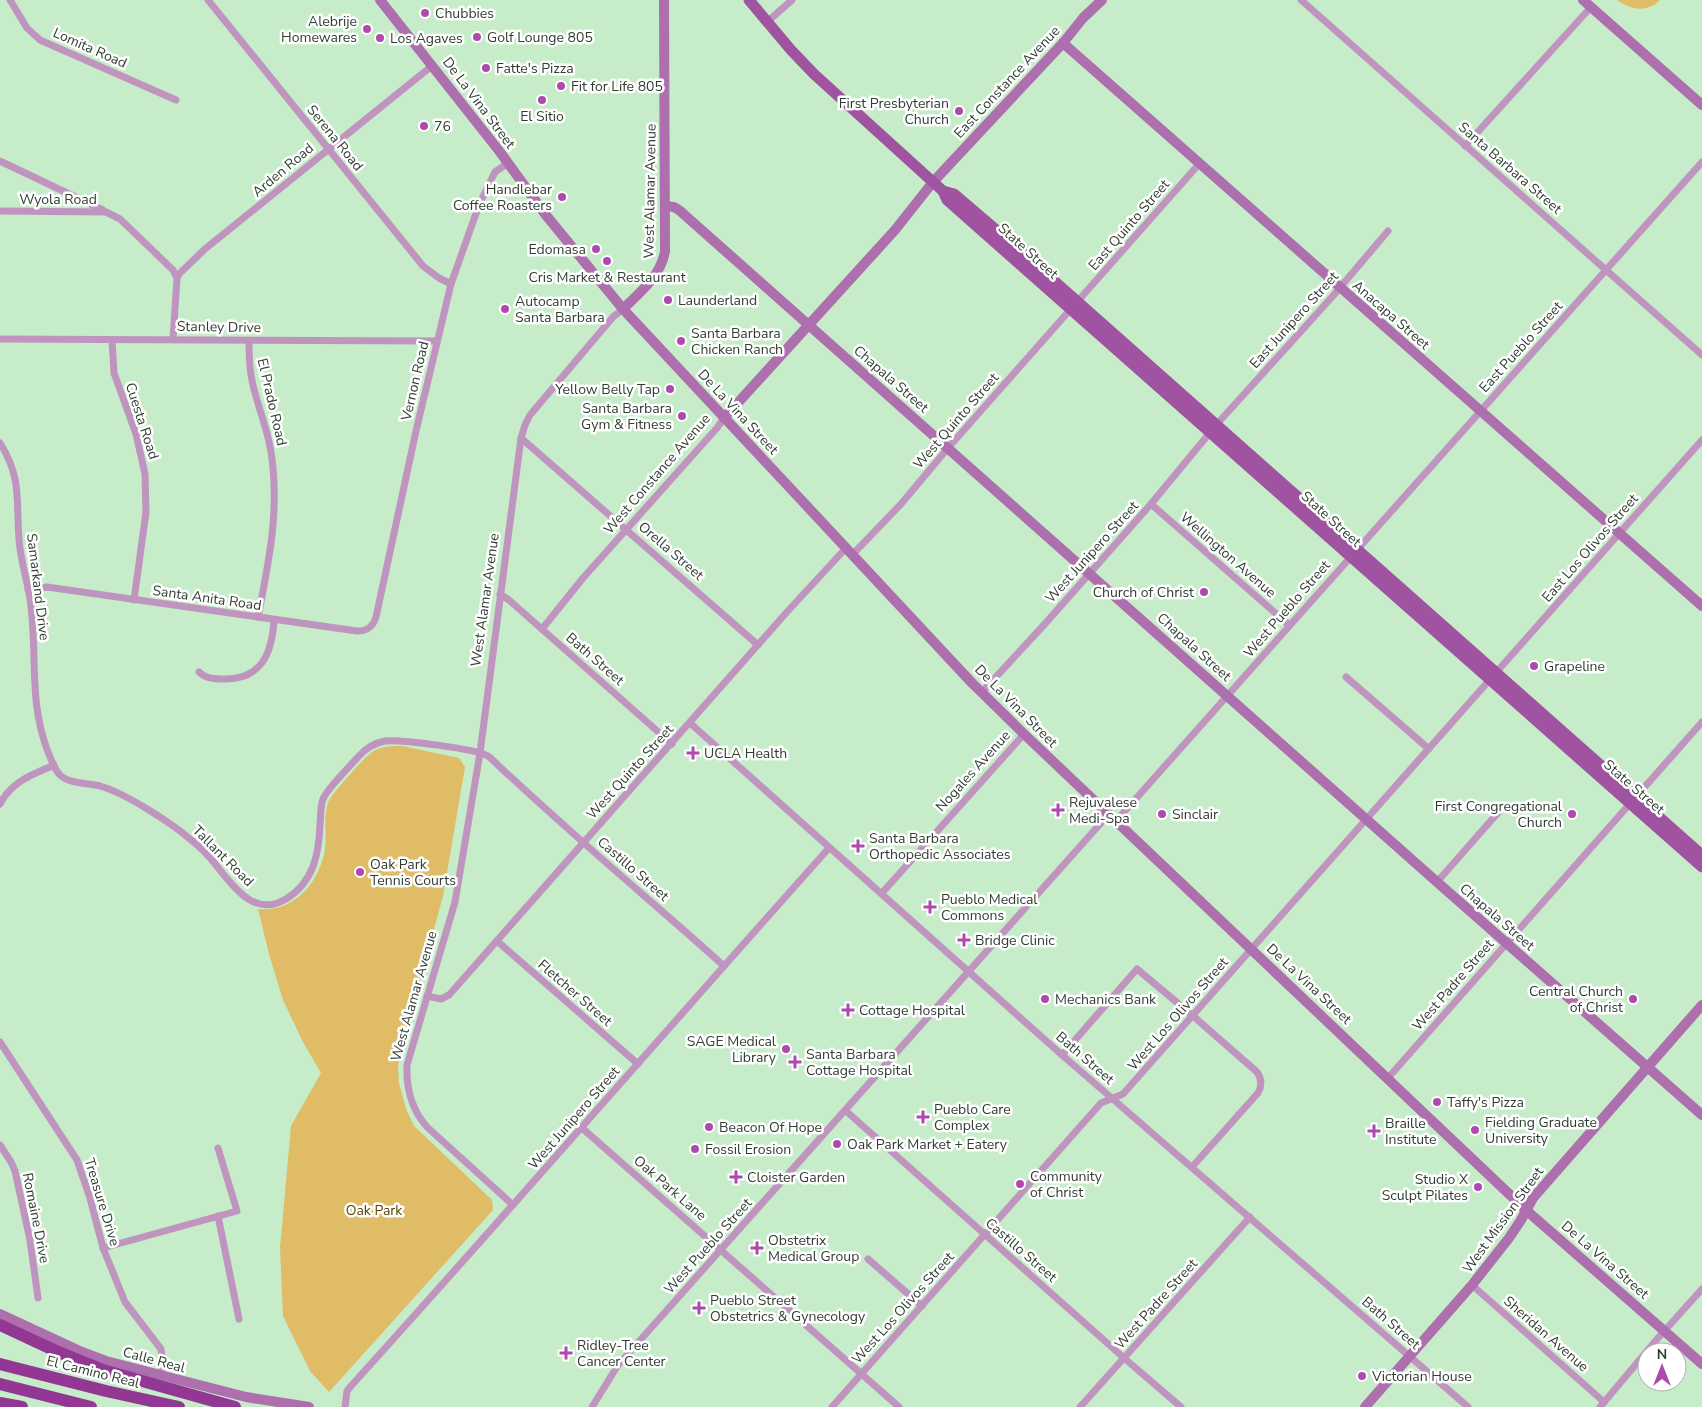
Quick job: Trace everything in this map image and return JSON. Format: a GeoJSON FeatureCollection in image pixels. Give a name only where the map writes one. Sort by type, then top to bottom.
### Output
{"type":"FeatureCollection","features":[{"type":"Feature","properties":{"kind":"highway"},"geometry":{"type":"LineString","coordinates":[[0,1325],[56,1352],[103,1370],[235,1407]]}},
{"type":"Feature","properties":{"kind":"highway","name":"El Camino Real"},"geometry":{"type":"LineString","coordinates":[[0,1364],[179,1407]]}},
{"type":"Feature","properties":{"kind":"highway"},"geometry":{"type":"LineString","coordinates":[[0,1384],[91,1407]]}},
{"type":"Feature","properties":{"kind":"highway"},"geometry":{"type":"LineString","coordinates":[[0,1403],[22,1407]]}},
{"type":"Feature","properties":{"kind":"main road","name":"State Street"},"geometry":{"type":"LineString","coordinates":[[749,0],[825,85],[943,191],[954,194],[1074,306],[1353,553],[1633,800],[1702,855]]}},
{"type":"Feature","properties":{"kind":"main road","name":"State Street"},"geometry":{"type":"LineString","coordinates":[[1633,800],[1702,868]]}},
{"type":"Feature","properties":{"kind":"street","name":"Lomita Road"},"geometry":{"type":"LineString","coordinates":[[10,0],[27,28],[40,40],[176,100]]}},
{"type":"Feature","properties":{"kind":"street","name":"Serena Road"},"geometry":{"type":"LineString","coordinates":[[208,0],[423,266],[451,284]]}},
{"type":"Feature","properties":{"kind":"street","name":"De La Vina Street"},"geometry":{"type":"LineString","coordinates":[[380,0],[433,65],[532,196],[623,309],[982,692],[1112,818],[1526,1210],[1702,1364]]}},
{"type":"Feature","properties":{"kind":"street"},"geometry":{"type":"LineString","coordinates":[[767,22],[792,0]]}},
{"type":"Feature","properties":{"kind":"street","name":"East Constance Avenue"},"geometry":{"type":"LineString","coordinates":[[933,182],[1063,43],[1083,18],[1102,0]]}},
{"type":"Feature","properties":{"kind":"street","name":"Santa Barbara Street"},"geometry":{"type":"LineString","coordinates":[[1301,0],[1702,355]]}},
{"type":"Feature","properties":{"kind":"street"},"geometry":{"type":"LineString","coordinates":[[1465,146],[1587,3],[1702,105]]}},
{"type":"Feature","properties":{"kind":"street","name":"West Alamar Avenue"},"geometry":{"type":"LineString","coordinates":[[513,1205],[419,1118],[413,1107],[408,1088],[407,1065],[455,902],[480,753],[521,438],[525,425],[530,415],[613,317],[659,271],[663,262],[665,206],[664,4]]}},
{"type":"Feature","properties":{"kind":"street","name":"Anacapa Street"},"geometry":{"type":"LineString","coordinates":[[1063,43],[1702,606]]}},
{"type":"Feature","properties":{"kind":"street","name":"Arden Road"},"geometry":{"type":"LineString","coordinates":[[177,278],[205,249],[433,65]]}},
{"type":"Feature","properties":{"kind":"street"},"geometry":{"type":"LineString","coordinates":[[0,162],[106,212]]}},
{"type":"Feature","properties":{"kind":"street","name":"East Pueblo Street"},"geometry":{"type":"LineString","coordinates":[[1353,553],[1607,271],[1702,162]]}},
{"type":"Feature","properties":{"kind":"street","name":"Vernon Road"},"geometry":{"type":"LineString","coordinates":[[376,617],[451,284],[483,197],[495,172],[508,163]]}},
{"type":"Feature","properties":{"kind":"street","name":"East Quinto Street"},"geometry":{"type":"LineString","coordinates":[[1074,306],[1199,164]]}},
{"type":"Feature","properties":{"kind":"street","name":"West Constance Avenue"},"geometry":{"type":"LineString","coordinates":[[542,629],[724,418],[895,230],[933,182]]}},
{"type":"Feature","properties":{"kind":"street","name":"Chapala Street"},"geometry":{"type":"LineString","coordinates":[[665,206],[679,210],[1366,820],[1702,1115]]}},
{"type":"Feature","properties":{"kind":"street","name":"Wyola Road"},"geometry":{"type":"LineString","coordinates":[[0,211],[106,212],[120,219],[173,270],[177,278]]}},
{"type":"Feature","properties":{"kind":"street","name":"East Junipero Street"},"geometry":{"type":"LineString","coordinates":[[1214,428],[1388,232]]}},
{"type":"Feature","properties":{"kind":"street"},"geometry":{"type":"LineString","coordinates":[[173,339],[177,278]]}},
{"type":"Feature","properties":{"kind":"street","name":"West Quinto Street"},"geometry":{"type":"LineString","coordinates":[[427,996],[441,999],[446,998],[758,645],[849,552],[901,504],[1074,306]]}},
{"type":"Feature","properties":{"kind":"street","name":"Stanley Drive"},"geometry":{"type":"LineString","coordinates":[[0,339],[437,341]]}},
{"type":"Feature","properties":{"kind":"street","name":"Cuesta Road"},"geometry":{"type":"LineString","coordinates":[[112,340],[114,372],[136,434],[145,474],[146,512],[134,600]]}},
{"type":"Feature","properties":{"kind":"street","name":"El Prado Road"},"geometry":{"type":"LineString","coordinates":[[249,341],[251,377],[267,430],[274,486],[272,541],[258,618]]}},
{"type":"Feature","properties":{"kind":"street","name":"West Junipero Street"},"geometry":{"type":"LineString","coordinates":[[982,692],[1151,504],[1214,428]]}},
{"type":"Feature","properties":{"kind":"street","name":"Orella Street"},"geometry":{"type":"LineString","coordinates":[[521,438],[758,645]]}},
{"type":"Feature","properties":{"kind":"street","name":"East Los Olivos Street"},"geometry":{"type":"LineString","coordinates":[[1494,677],[1702,440]]}},
{"type":"Feature","properties":{"kind":"street","name":"Samarkand Drive"},"geometry":{"type":"LineString","coordinates":[[0,443],[9,458],[18,491],[20,555],[28,590],[33,628],[34,696],[41,730],[54,765]]}},
{"type":"Feature","properties":{"kind":"street","name":"Wellington Avenue"},"geometry":{"type":"LineString","coordinates":[[1151,504],[1289,625]]}},
{"type":"Feature","properties":{"kind":"street","name":"West Pueblo Street"},"geometry":{"type":"LineString","coordinates":[[592,1407],[624,1359],[721,1250],[969,972],[1228,696],[1353,553]]}},
{"type":"Feature","properties":{"kind":"street","name":"Santa Anita Road"},"geometry":{"type":"LineString","coordinates":[[28,590],[47,587],[258,618],[362,631],[370,628],[376,617]]}},
{"type":"Feature","properties":{"kind":"street","name":"Bath Street"},"geometry":{"type":"LineString","coordinates":[[500,594],[672,744]]}},
{"type":"Feature","properties":{"kind":"street"},"geometry":{"type":"LineString","coordinates":[[199,672],[212,679],[233,679],[256,670],[265,659],[270,646],[274,620]]}},
{"type":"Feature","properties":{"kind":"street"},"geometry":{"type":"LineString","coordinates":[[1346,677],[1429,750]]}},
{"type":"Feature","properties":{"kind":"street","name":"West Los Olivos Street"},"geometry":{"type":"LineString","coordinates":[[832,1407],[1101,1104],[1123,1094],[1494,677]]}},
{"type":"Feature","properties":{"kind":"street","name":"West Padre Street"},"geometry":{"type":"LineString","coordinates":[[1388,1078],[1702,722]]}},
{"type":"Feature","properties":{"kind":"street","name":"Bath Street"},"geometry":{"type":"LineString","coordinates":[[690,723],[1062,1055],[1468,1407]]}},
{"type":"Feature","properties":{"kind":"street","name":"Nogales Avenue"},"geometry":{"type":"LineString","coordinates":[[882,893],[1024,734]]}},
{"type":"Feature","properties":{"kind":"street","name":"Tallant Road"},"geometry":{"type":"LineString","coordinates":[[54,765],[57,772],[63,777],[79,783],[103,787],[117,793],[176,828],[204,852],[240,893],[251,900],[264,904],[274,903],[287,898],[308,876],[314,867],[319,847],[321,806],[324,796],[330,787],[369,748],[382,742],[402,740],[480,753]]}},
{"type":"Feature","properties":{"kind":"street","name":"Castillo Street"},"geometry":{"type":"LineString","coordinates":[[480,753],[488,757],[724,966]]}},
{"type":"Feature","properties":{"kind":"street"},"geometry":{"type":"LineString","coordinates":[[0,804],[5,794],[20,781],[54,765]]}},
{"type":"Feature","properties":{"kind":"street"},"geometry":{"type":"LineString","coordinates":[[1437,882],[1503,807]]}},
{"type":"Feature","properties":{"kind":"street","name":"West Junipero Street"},"geometry":{"type":"LineString","coordinates":[[345,1407],[348,1391],[351,1386],[829,848]]}},
{"type":"Feature","properties":{"kind":"street","name":"Fletcher Street"},"geometry":{"type":"LineString","coordinates":[[497,941],[638,1064]]}},
{"type":"Feature","properties":{"kind":"street"},"geometry":{"type":"LineString","coordinates":[[1062,1055],[1137,969],[1192,1015],[1257,1072],[1262,1085],[1258,1093],[1192,1167]]}},
{"type":"Feature","properties":{"kind":"street","name":"West Mission Street"},"geometry":{"type":"LineString","coordinates":[[1365,1407],[1472,1285],[1509,1238],[1532,1198],[1702,1004]]}},
{"type":"Feature","properties":{"kind":"street","name":"Treasure Drive"},"geometry":{"type":"LineString","coordinates":[[0,1042],[77,1160],[90,1198],[103,1248],[125,1302],[161,1348],[163,1364],[160,1376]]}},
{"type":"Feature","properties":{"kind":"street","name":"Castillo Street"},"geometry":{"type":"LineString","coordinates":[[846,1111],[1181,1407]]}},
{"type":"Feature","properties":{"kind":"street","name":"Oak Park Lane"},"geometry":{"type":"LineString","coordinates":[[582,1128],[899,1407]]}},
{"type":"Feature","properties":{"kind":"street","name":"Romaine Drive"},"geometry":{"type":"LineString","coordinates":[[0,1146],[15,1171],[30,1240],[38,1298]]}},
{"type":"Feature","properties":{"kind":"street"},"geometry":{"type":"LineString","coordinates":[[103,1248],[237,1211],[218,1148]]}},
{"type":"Feature","properties":{"kind":"street"},"geometry":{"type":"LineString","coordinates":[[218,1216],[239,1319]]}},
{"type":"Feature","properties":{"kind":"street","name":"West Padre Street"},"geometry":{"type":"LineString","coordinates":[[1080,1407],[1250,1217]]}},
{"type":"Feature","properties":{"kind":"street"},"geometry":{"type":"LineString","coordinates":[[868,1259],[922,1306]]}},
{"type":"Feature","properties":{"kind":"street","name":"Sheridan Avenue"},"geometry":{"type":"LineString","coordinates":[[1472,1285],[1602,1404]]}},
{"type":"Feature","properties":{"kind":"street"},"geometry":{"type":"LineString","coordinates":[[1602,1404],[1702,1289]]}},
{"type":"Feature","properties":{"kind":"street","name":"Calle Real"},"geometry":{"type":"LineString","coordinates":[[0,1314],[82,1352],[106,1361],[246,1397],[309,1407]]}},
{"type":"Feature","properties":{"kind":"green space"},"geometry":{"type":"Polygon","coordinates":[[[1617,0],[1660,0],[1650,7],[1639,9],[1617,0]]]}},
{"type":"Feature","properties":{"kind":"green space","name":"Oak Park"},"geometry":{"type":"Polygon","coordinates":[[[402,746],[459,758],[465,767],[443,896],[401,1050],[398,1067],[399,1083],[406,1109],[414,1126],[492,1200],[493,1210],[329,1392],[310,1371],[283,1316],[280,1248],[291,1126],[321,1073],[303,1042],[283,1000],[258,909],[271,909],[283,906],[303,893],[311,884],[322,861],[325,849],[326,814],[330,799],[348,776],[372,752],[383,747],[402,746]]]}},
{"type":"Feature","properties":{"kind":"place","name":"Chubbies"},"geometry":{"type":"Point","coordinates":[425,13]}},
{"type":"Feature","properties":{"kind":"place","name":"Alebrije Homewares"},"geometry":{"type":"Point","coordinates":[367,29]}},
{"type":"Feature","properties":{"kind":"place","name":"Golf Lounge 805"},"geometry":{"type":"Point","coordinates":[477,37]}},
{"type":"Feature","properties":{"kind":"place","name":"Los Agaves"},"geometry":{"type":"Point","coordinates":[380,38]}},
{"type":"Feature","properties":{"kind":"place","name":"Fatte's Pizza"},"geometry":{"type":"Point","coordinates":[486,68]}},
{"type":"Feature","properties":{"kind":"place","name":"Fit for Life 805"},"geometry":{"type":"Point","coordinates":[561,86]}},
{"type":"Feature","properties":{"kind":"place","name":"El Sitio"},"geometry":{"type":"Point","coordinates":[542,100]}},
{"type":"Feature","properties":{"kind":"place","name":"First Presbyterian Church"},"geometry":{"type":"Point","coordinates":[959,111]}},
{"type":"Feature","properties":{"kind":"place","name":"76"},"geometry":{"type":"Point","coordinates":[424,126]}},
{"type":"Feature","properties":{"kind":"place","name":"Handlebar Coffee Roasters"},"geometry":{"type":"Point","coordinates":[562,197]}},
{"type":"Feature","properties":{"kind":"place","name":"Edomasa"},"geometry":{"type":"Point","coordinates":[596,249]}},
{"type":"Feature","properties":{"kind":"place","name":"Cris Market & Restaurant"},"geometry":{"type":"Point","coordinates":[607,261]}},
{"type":"Feature","properties":{"kind":"place","name":"Launderland"},"geometry":{"type":"Point","coordinates":[668,300]}},
{"type":"Feature","properties":{"kind":"place","name":"Autocamp Santa Barbara"},"geometry":{"type":"Point","coordinates":[505,309]}},
{"type":"Feature","properties":{"kind":"place","name":"Santa Barbara Chicken Ranch"},"geometry":{"type":"Point","coordinates":[681,341]}},
{"type":"Feature","properties":{"kind":"place","name":"Yellow Belly Tap"},"geometry":{"type":"Point","coordinates":[670,389]}},
{"type":"Feature","properties":{"kind":"place","name":"Santa Barbara Gym & Fitness"},"geometry":{"type":"Point","coordinates":[682,416]}},
{"type":"Feature","properties":{"kind":"place","name":"Church of Christ"},"geometry":{"type":"Point","coordinates":[1204,592]}},
{"type":"Feature","properties":{"kind":"place","name":"Grapeline"},"geometry":{"type":"Point","coordinates":[1534,666]}},
{"type":"Feature","properties":{"kind":"place","name":"UCLA Health"},"geometry":{"type":"Point","coordinates":[693,753]}},
{"type":"Feature","properties":{"kind":"place","name":"Rejuvalese Medi-Spa"},"geometry":{"type":"Point","coordinates":[1058,810]}},
{"type":"Feature","properties":{"kind":"place","name":"Sinclair"},"geometry":{"type":"Point","coordinates":[1162,814]}},
{"type":"Feature","properties":{"kind":"place","name":"First Congregational Church"},"geometry":{"type":"Point","coordinates":[1572,814]}},
{"type":"Feature","properties":{"kind":"place","name":"Santa Barbara Orthopedic Associates"},"geometry":{"type":"Point","coordinates":[858,846]}},
{"type":"Feature","properties":{"kind":"place","name":"Oak Park Tennis Courts"},"geometry":{"type":"Point","coordinates":[360,872]}},
{"type":"Feature","properties":{"kind":"place","name":"Pueblo Medical Commons"},"geometry":{"type":"Point","coordinates":[930,907]}},
{"type":"Feature","properties":{"kind":"place","name":"Bridge Clinic"},"geometry":{"type":"Point","coordinates":[964,940]}},
{"type":"Feature","properties":{"kind":"place","name":"Mechanics Bank"},"geometry":{"type":"Point","coordinates":[1045,999]}},
{"type":"Feature","properties":{"kind":"place","name":"Central Church of Christ"},"geometry":{"type":"Point","coordinates":[1633,999]}},
{"type":"Feature","properties":{"kind":"place","name":"Cottage Hospital"},"geometry":{"type":"Point","coordinates":[848,1010]}},
{"type":"Feature","properties":{"kind":"place","name":"SAGE Medical Library"},"geometry":{"type":"Point","coordinates":[786,1049]}},
{"type":"Feature","properties":{"kind":"place","name":"Santa Barbara Cottage Hospital"},"geometry":{"type":"Point","coordinates":[795,1062]}},
{"type":"Feature","properties":{"kind":"place","name":"Taffy's Pizza"},"geometry":{"type":"Point","coordinates":[1437,1102]}},
{"type":"Feature","properties":{"kind":"place","name":"Pueblo Care Complex"},"geometry":{"type":"Point","coordinates":[923,1117]}},
{"type":"Feature","properties":{"kind":"place","name":"Beacon Of Hope"},"geometry":{"type":"Point","coordinates":[709,1127]}},
{"type":"Feature","properties":{"kind":"place","name":"Fielding Graduate University"},"geometry":{"type":"Point","coordinates":[1475,1130]}},
{"type":"Feature","properties":{"kind":"place","name":"Braille Institute"},"geometry":{"type":"Point","coordinates":[1374,1131]}},
{"type":"Feature","properties":{"kind":"place","name":"Oak Park Market + Eatery"},"geometry":{"type":"Point","coordinates":[837,1144]}},
{"type":"Feature","properties":{"kind":"place","name":"Fossil Erosion"},"geometry":{"type":"Point","coordinates":[695,1149]}},
{"type":"Feature","properties":{"kind":"place","name":"Cloister Garden"},"geometry":{"type":"Point","coordinates":[736,1177]}},
{"type":"Feature","properties":{"kind":"place","name":"Community of Christ"},"geometry":{"type":"Point","coordinates":[1020,1184]}},
{"type":"Feature","properties":{"kind":"place","name":"Studio X Sculpt Pilates"},"geometry":{"type":"Point","coordinates":[1478,1187]}},
{"type":"Feature","properties":{"kind":"place","name":"Obstetrix Medical Group"},"geometry":{"type":"Point","coordinates":[757,1248]}},
{"type":"Feature","properties":{"kind":"place","name":"Pueblo Street Obstetrics & Gynecology"},"geometry":{"type":"Point","coordinates":[699,1308]}},
{"type":"Feature","properties":{"kind":"place","name":"Ridley-Tree Cancer Center"},"geometry":{"type":"Point","coordinates":[566,1353]}},
{"type":"Feature","properties":{"kind":"place","name":"Victorian House"},"geometry":{"type":"Point","coordinates":[1362,1376]}}]}
